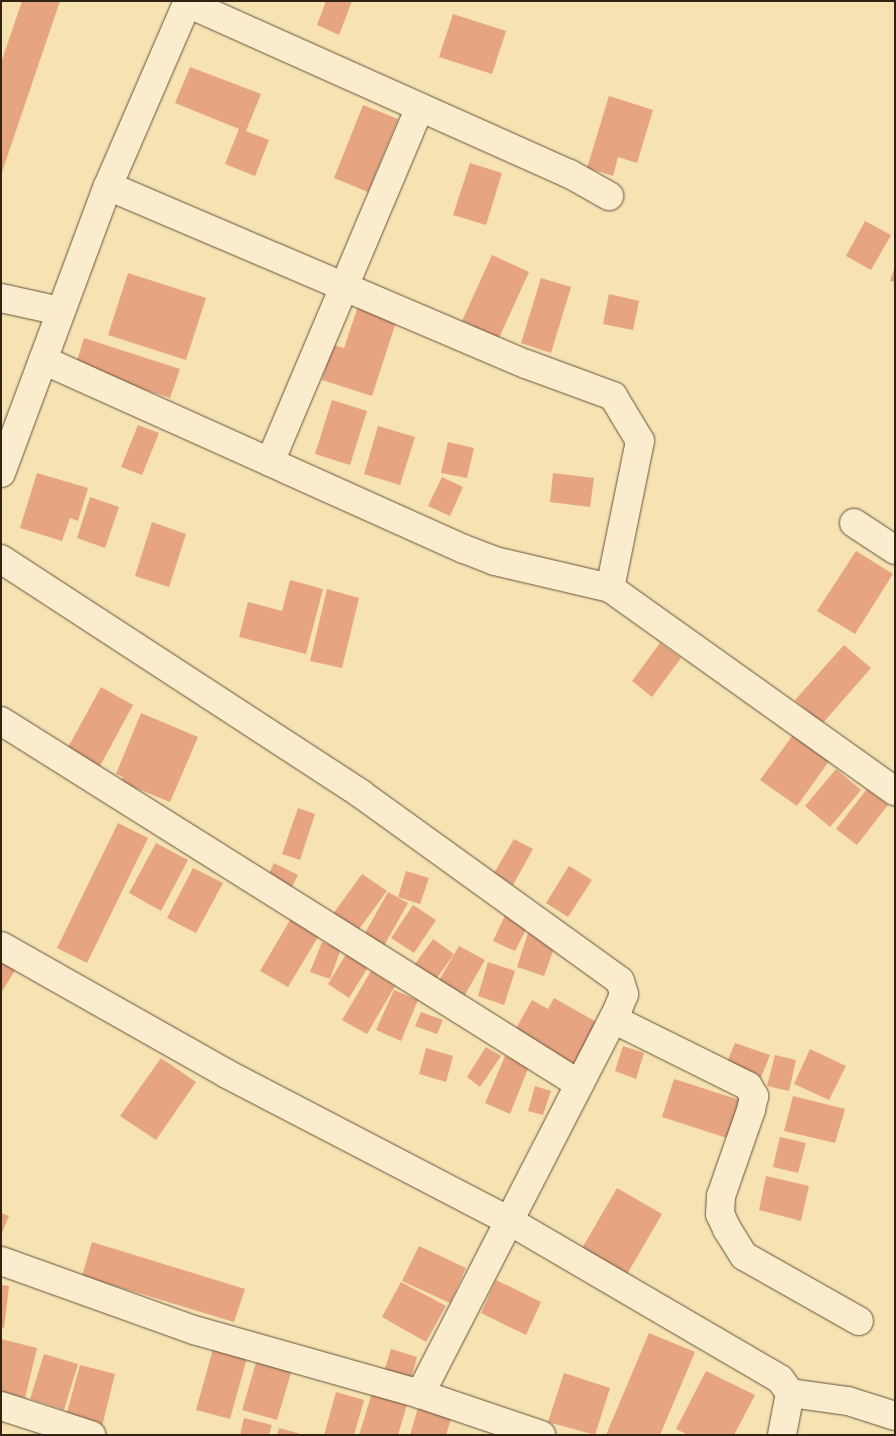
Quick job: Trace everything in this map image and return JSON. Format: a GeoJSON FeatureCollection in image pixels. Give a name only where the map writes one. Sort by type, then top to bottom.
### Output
{"type":"FeatureCollection","features":[{"type":"Feature","properties":{"kind":"street"},"geometry":{"type":"LineString","coordinates":[[1,473],[108,186],[187,2],[570,174],[609,196]]}},
{"type":"Feature","properties":{"kind":"street"},"geometry":{"type":"LineString","coordinates":[[270,462],[342,285],[420,107]]}},
{"type":"Feature","properties":{"kind":"street"},"geometry":{"type":"LineString","coordinates":[[108,186],[526,364],[613,396],[640,441],[610,588]]}},
{"type":"Feature","properties":{"kind":"street"},"geometry":{"type":"LineString","coordinates":[[1,298],[60,311]]}},
{"type":"Feature","properties":{"kind":"street"},"geometry":{"type":"LineString","coordinates":[[43,360],[495,561],[610,588],[895,792]]}},
{"type":"Feature","properties":{"kind":"street"},"geometry":{"type":"LineString","coordinates":[[854,523],[895,550]]}},
{"type":"Feature","properties":{"kind":"street"},"geometry":{"type":"LineString","coordinates":[[1,559],[361,794],[610,971],[620,981],[624,994],[613,1019],[506,1219],[420,1394]]}},
{"type":"Feature","properties":{"kind":"street"},"geometry":{"type":"LineString","coordinates":[[1,721],[579,1084]]}},
{"type":"Feature","properties":{"kind":"street"},"geometry":{"type":"LineString","coordinates":[[1,946],[227,1074],[506,1219],[780,1379],[790,1393],[782,1435]]}},
{"type":"Feature","properties":{"kind":"street"},"geometry":{"type":"LineString","coordinates":[[613,1019],[748,1086],[754,1096],[721,1196],[723,1222],[744,1256],[860,1321]]}},
{"type":"Feature","properties":{"kind":"street"},"geometry":{"type":"LineString","coordinates":[[1,1261],[194,1330],[420,1394],[541,1435]]}},
{"type":"Feature","properties":{"kind":"street"},"geometry":{"type":"LineString","coordinates":[[790,1393],[848,1401],[895,1416]]}},
{"type":"Feature","properties":{"kind":"street"},"geometry":{"type":"LineString","coordinates":[[1,1406],[90,1435]]}},
{"type":"Feature","properties":{"kind":"building"},"geometry":{"type":"Polygon","coordinates":[[[22,1],[60,1],[2,172],[1,63],[22,1]]]}},
{"type":"Feature","properties":{"kind":"building"},"geometry":{"type":"Polygon","coordinates":[[[326,1],[352,1],[339,35],[317,25],[326,1]]]}},
{"type":"Feature","properties":{"kind":"building"},"geometry":{"type":"Polygon","coordinates":[[[453,14],[506,31],[492,74],[439,57],[453,14]]]}},
{"type":"Feature","properties":{"kind":"building"},"geometry":{"type":"Polygon","coordinates":[[[190,67],[261,94],[246,131],[269,140],[255,176],[225,164],[239,129],[175,103],[190,67]]]}},
{"type":"Feature","properties":{"kind":"building"},"geometry":{"type":"Polygon","coordinates":[[[609,96],[653,110],[637,163],[618,157],[613,176],[587,168],[609,96]]]}},
{"type":"Feature","properties":{"kind":"building"},"geometry":{"type":"Polygon","coordinates":[[[363,105],[398,119],[368,192],[334,178],[363,105]]]}},
{"type":"Feature","properties":{"kind":"building"},"geometry":{"type":"Polygon","coordinates":[[[470,163],[502,173],[486,225],[453,215],[470,163]]]}},
{"type":"Feature","properties":{"kind":"building"},"geometry":{"type":"Polygon","coordinates":[[[865,221],[891,235],[871,270],[846,256],[865,221]]]}},
{"type":"Feature","properties":{"kind":"building"},"geometry":{"type":"Polygon","coordinates":[[[492,255],[529,272],[499,338],[462,321],[492,255]]]}},
{"type":"Feature","properties":{"kind":"building"},"geometry":{"type":"Polygon","coordinates":[[[895,266],[895,282],[890,281],[895,266]]]}},
{"type":"Feature","properties":{"kind":"building"},"geometry":{"type":"Polygon","coordinates":[[[128,273],[206,298],[186,360],[108,335],[128,273]]]}},
{"type":"Feature","properties":{"kind":"building"},"geometry":{"type":"Polygon","coordinates":[[[541,278],[571,287],[551,353],[521,343],[541,278]]]}},
{"type":"Feature","properties":{"kind":"building"},"geometry":{"type":"Polygon","coordinates":[[[609,294],[639,301],[633,330],[603,324],[609,294]]]}},
{"type":"Feature","properties":{"kind":"building"},"geometry":{"type":"Polygon","coordinates":[[[359,303],[398,316],[372,396],[322,380],[333,345],[344,348],[359,303]]]}},
{"type":"Feature","properties":{"kind":"building"},"geometry":{"type":"Polygon","coordinates":[[[84,338],[180,369],[170,398],[75,367],[84,338]]]}},
{"type":"Feature","properties":{"kind":"building"},"geometry":{"type":"Polygon","coordinates":[[[332,400],[367,411],[350,465],[315,454],[332,400]]]}},
{"type":"Feature","properties":{"kind":"building"},"geometry":{"type":"Polygon","coordinates":[[[138,425],[159,433],[142,475],[121,467],[138,425]]]}},
{"type":"Feature","properties":{"kind":"building"},"geometry":{"type":"Polygon","coordinates":[[[378,426],[415,437],[400,485],[364,474],[378,426]]]}},
{"type":"Feature","properties":{"kind":"building"},"geometry":{"type":"Polygon","coordinates":[[[448,442],[474,448],[467,478],[441,473],[448,442]]]}},
{"type":"Feature","properties":{"kind":"building"},"geometry":{"type":"Polygon","coordinates":[[[37,473],[88,488],[78,521],[70,518],[62,541],[20,528],[37,473]]]}},
{"type":"Feature","properties":{"kind":"building"},"geometry":{"type":"Polygon","coordinates":[[[553,473],[594,478],[590,507],[550,502],[553,473]]]}},
{"type":"Feature","properties":{"kind":"building"},"geometry":{"type":"Polygon","coordinates":[[[442,477],[463,487],[450,516],[428,506],[442,477]]]}},
{"type":"Feature","properties":{"kind":"building"},"geometry":{"type":"Polygon","coordinates":[[[90,497],[119,507],[105,548],[77,538],[90,497]]]}},
{"type":"Feature","properties":{"kind":"building"},"geometry":{"type":"Polygon","coordinates":[[[152,522],[186,534],[169,587],[135,576],[152,522]]]}},
{"type":"Feature","properties":{"kind":"building"},"geometry":{"type":"Polygon","coordinates":[[[856,551],[893,574],[855,634],[817,611],[856,551]]]}},
{"type":"Feature","properties":{"kind":"building"},"geometry":{"type":"Polygon","coordinates":[[[290,580],[323,589],[306,654],[239,637],[248,602],[282,611],[290,580]]]}},
{"type":"Feature","properties":{"kind":"building"},"geometry":{"type":"Polygon","coordinates":[[[327,589],[359,598],[342,668],[310,661],[327,589]]]}},
{"type":"Feature","properties":{"kind":"building"},"geometry":{"type":"Polygon","coordinates":[[[660,643],[681,658],[652,697],[632,681],[660,643]]]}},
{"type":"Feature","properties":{"kind":"building"},"geometry":{"type":"Polygon","coordinates":[[[844,645],[871,668],[822,724],[795,700],[844,645]]]}},
{"type":"Feature","properties":{"kind":"building"},"geometry":{"type":"Polygon","coordinates":[[[101,687],[133,705],[99,768],[66,751],[101,687]]]}},
{"type":"Feature","properties":{"kind":"building"},"geometry":{"type":"Polygon","coordinates":[[[141,713],[198,737],[170,802],[121,782],[123,777],[116,774],[141,713]]]}},
{"type":"Feature","properties":{"kind":"building"},"geometry":{"type":"Polygon","coordinates":[[[793,735],[829,761],[797,806],[760,780],[793,735]]]}},
{"type":"Feature","properties":{"kind":"building"},"geometry":{"type":"Polygon","coordinates":[[[836,769],[861,790],[830,827],[805,806],[836,769]]]}},
{"type":"Feature","properties":{"kind":"building"},"geometry":{"type":"Polygon","coordinates":[[[867,789],[888,805],[857,845],[836,829],[867,789]]]}},
{"type":"Feature","properties":{"kind":"building"},"geometry":{"type":"Polygon","coordinates":[[[298,808],[315,814],[300,860],[282,854],[298,808]]]}},
{"type":"Feature","properties":{"kind":"building"},"geometry":{"type":"Polygon","coordinates":[[[118,823],[148,838],[87,963],[57,948],[118,823]]]}},
{"type":"Feature","properties":{"kind":"building"},"geometry":{"type":"Polygon","coordinates":[[[514,839],[533,849],[513,885],[494,873],[514,839]]]}},
{"type":"Feature","properties":{"kind":"building"},"geometry":{"type":"Polygon","coordinates":[[[156,843],[188,860],[161,911],[129,893],[156,843]]]}},
{"type":"Feature","properties":{"kind":"building"},"geometry":{"type":"Polygon","coordinates":[[[274,863],[298,875],[289,892],[266,880],[274,863]]]}},
{"type":"Feature","properties":{"kind":"building"},"geometry":{"type":"Polygon","coordinates":[[[569,866],[592,880],[568,917],[546,903],[569,866]]]}},
{"type":"Feature","properties":{"kind":"building"},"geometry":{"type":"Polygon","coordinates":[[[193,868],[223,883],[196,933],[167,918],[193,868]]]}},
{"type":"Feature","properties":{"kind":"building"},"geometry":{"type":"Polygon","coordinates":[[[406,871],[429,878],[420,904],[398,897],[406,871]]]}},
{"type":"Feature","properties":{"kind":"building"},"geometry":{"type":"Polygon","coordinates":[[[362,874],[387,891],[354,936],[330,918],[362,874]]]}},
{"type":"Feature","properties":{"kind":"building"},"geometry":{"type":"Polygon","coordinates":[[[388,892],[408,903],[380,953],[360,942],[388,892]]]}},
{"type":"Feature","properties":{"kind":"building"},"geometry":{"type":"Polygon","coordinates":[[[413,905],[436,920],[414,953],[391,938],[413,905]]]}},
{"type":"Feature","properties":{"kind":"building"},"geometry":{"type":"Polygon","coordinates":[[[507,911],[530,922],[515,951],[493,941],[507,911]]]}},
{"type":"Feature","properties":{"kind":"building"},"geometry":{"type":"Polygon","coordinates":[[[293,915],[321,932],[288,987],[260,971],[293,915]]]}},
{"type":"Feature","properties":{"kind":"building"},"geometry":{"type":"Polygon","coordinates":[[[528,933],[556,943],[544,976],[517,967],[528,933]]]}},
{"type":"Feature","properties":{"kind":"building"},"geometry":{"type":"Polygon","coordinates":[[[433,939],[454,954],[432,985],[410,971],[433,939]]]}},
{"type":"Feature","properties":{"kind":"building"},"geometry":{"type":"Polygon","coordinates":[[[322,942],[341,949],[330,979],[310,972],[322,942]]]}},
{"type":"Feature","properties":{"kind":"building"},"geometry":{"type":"Polygon","coordinates":[[[459,946],[485,960],[463,998],[437,984],[459,946]]]}},
{"type":"Feature","properties":{"kind":"building"},"geometry":{"type":"Polygon","coordinates":[[[1,954],[19,964],[1,993],[1,954]]]}},
{"type":"Feature","properties":{"kind":"building"},"geometry":{"type":"Polygon","coordinates":[[[346,954],[368,967],[349,998],[328,984],[346,954]]]}},
{"type":"Feature","properties":{"kind":"building"},"geometry":{"type":"Polygon","coordinates":[[[488,962],[515,971],[504,1005],[478,996],[488,962]]]}},
{"type":"Feature","properties":{"kind":"building"},"geometry":{"type":"Polygon","coordinates":[[[371,971],[395,986],[367,1034],[342,1020],[371,971]]]}},
{"type":"Feature","properties":{"kind":"building"},"geometry":{"type":"Polygon","coordinates":[[[394,990],[418,1000],[401,1041],[376,1030],[394,990]]]}},
{"type":"Feature","properties":{"kind":"building"},"geometry":{"type":"Polygon","coordinates":[[[554,998],[600,1024],[577,1066],[514,1032],[532,1000],[548,1009],[554,998]]]}},
{"type":"Feature","properties":{"kind":"building"},"geometry":{"type":"Polygon","coordinates":[[[421,1012],[443,1020],[437,1034],[415,1026],[421,1012]]]}},
{"type":"Feature","properties":{"kind":"building"},"geometry":{"type":"Polygon","coordinates":[[[735,1043],[770,1055],[760,1080],[725,1067],[735,1043]]]}},
{"type":"Feature","properties":{"kind":"building"},"geometry":{"type":"Polygon","coordinates":[[[623,1046],[644,1053],[636,1079],[615,1071],[623,1046]]]}},
{"type":"Feature","properties":{"kind":"building"},"geometry":{"type":"Polygon","coordinates":[[[486,1047],[501,1056],[480,1087],[467,1077],[486,1047]]]}},
{"type":"Feature","properties":{"kind":"building"},"geometry":{"type":"Polygon","coordinates":[[[426,1048],[453,1056],[446,1082],[419,1074],[426,1048]]]}},
{"type":"Feature","properties":{"kind":"building"},"geometry":{"type":"Polygon","coordinates":[[[810,1049],[846,1066],[829,1100],[794,1084],[810,1049]]]}},
{"type":"Feature","properties":{"kind":"building"},"geometry":{"type":"Polygon","coordinates":[[[775,1055],[796,1060],[789,1091],[767,1086],[775,1055]]]}},
{"type":"Feature","properties":{"kind":"building"},"geometry":{"type":"Polygon","coordinates":[[[505,1056],[529,1066],[510,1114],[485,1103],[505,1056]]]}},
{"type":"Feature","properties":{"kind":"building"},"geometry":{"type":"Polygon","coordinates":[[[161,1058],[196,1082],[156,1140],[120,1116],[161,1058]]]}},
{"type":"Feature","properties":{"kind":"building"},"geometry":{"type":"Polygon","coordinates":[[[674,1079],[743,1101],[730,1139],[662,1117],[674,1079]]]}},
{"type":"Feature","properties":{"kind":"building"},"geometry":{"type":"Polygon","coordinates":[[[535,1086],[551,1091],[543,1115],[528,1111],[535,1086]]]}},
{"type":"Feature","properties":{"kind":"building"},"geometry":{"type":"Polygon","coordinates":[[[793,1096],[845,1109],[835,1143],[784,1131],[793,1096]]]}},
{"type":"Feature","properties":{"kind":"building"},"geometry":{"type":"Polygon","coordinates":[[[780,1137],[806,1143],[798,1173],[773,1167],[780,1137]]]}},
{"type":"Feature","properties":{"kind":"building"},"geometry":{"type":"Polygon","coordinates":[[[766,1176],[809,1186],[801,1221],[759,1210],[766,1176]]]}},
{"type":"Feature","properties":{"kind":"building"},"geometry":{"type":"Polygon","coordinates":[[[617,1188],[662,1214],[626,1276],[581,1250],[617,1188]]]}},
{"type":"Feature","properties":{"kind":"building"},"geometry":{"type":"Polygon","coordinates":[[[1,1213],[9,1216],[1,1235],[1,1213]]]}},
{"type":"Feature","properties":{"kind":"building"},"geometry":{"type":"Polygon","coordinates":[[[92,1242],[245,1289],[234,1322],[82,1276],[92,1242]]]}},
{"type":"Feature","properties":{"kind":"building"},"geometry":{"type":"Polygon","coordinates":[[[419,1246],[466,1268],[450,1303],[402,1281],[419,1246]]]}},
{"type":"Feature","properties":{"kind":"building"},"geometry":{"type":"Polygon","coordinates":[[[496,1280],[541,1302],[526,1335],[481,1313],[496,1280]]]}},
{"type":"Feature","properties":{"kind":"building"},"geometry":{"type":"Polygon","coordinates":[[[401,1282],[446,1306],[426,1342],[382,1317],[401,1282]]]}},
{"type":"Feature","properties":{"kind":"building"},"geometry":{"type":"Polygon","coordinates":[[[1,1285],[9,1286],[4,1328],[1,1327],[1,1285]]]}},
{"type":"Feature","properties":{"kind":"building"},"geometry":{"type":"Polygon","coordinates":[[[649,1333],[695,1352],[660,1435],[606,1435],[649,1333]]]}},
{"type":"Feature","properties":{"kind":"building"},"geometry":{"type":"Polygon","coordinates":[[[1,1339],[37,1348],[25,1398],[1,1392],[1,1339]]]}},
{"type":"Feature","properties":{"kind":"building"},"geometry":{"type":"Polygon","coordinates":[[[213,1349],[247,1358],[230,1419],[196,1410],[213,1349]]]}},
{"type":"Feature","properties":{"kind":"building"},"geometry":{"type":"Polygon","coordinates":[[[391,1349],[417,1357],[410,1383],[383,1375],[391,1349]]]}},
{"type":"Feature","properties":{"kind":"building"},"geometry":{"type":"Polygon","coordinates":[[[44,1354],[78,1364],[64,1410],[30,1399],[44,1354]]]}},
{"type":"Feature","properties":{"kind":"building"},"geometry":{"type":"Polygon","coordinates":[[[258,1356],[293,1366],[277,1420],[242,1410],[258,1356]]]}},
{"type":"Feature","properties":{"kind":"building"},"geometry":{"type":"Polygon","coordinates":[[[80,1365],[115,1374],[102,1426],[66,1416],[80,1365]]]}},
{"type":"Feature","properties":{"kind":"building"},"geometry":{"type":"Polygon","coordinates":[[[706,1371],[755,1395],[734,1435],[688,1435],[676,1429],[706,1371]]]}},
{"type":"Feature","properties":{"kind":"building"},"geometry":{"type":"Polygon","coordinates":[[[564,1373],[610,1388],[595,1435],[548,1422],[564,1373]]]}},
{"type":"Feature","properties":{"kind":"building"},"geometry":{"type":"Polygon","coordinates":[[[373,1390],[408,1401],[398,1435],[359,1435],[373,1390]]]}},
{"type":"Feature","properties":{"kind":"building"},"geometry":{"type":"Polygon","coordinates":[[[336,1392],[364,1400],[354,1435],[324,1435],[336,1392]]]}},
{"type":"Feature","properties":{"kind":"building"},"geometry":{"type":"Polygon","coordinates":[[[418,1408],[451,1419],[446,1435],[410,1435],[418,1408]]]}},
{"type":"Feature","properties":{"kind":"building"},"geometry":{"type":"Polygon","coordinates":[[[244,1418],[272,1425],[269,1435],[240,1435],[244,1418]]]}},
{"type":"Feature","properties":{"kind":"building"},"geometry":{"type":"Polygon","coordinates":[[[279,1428],[301,1434],[301,1435],[277,1435],[279,1428]]]}}]}
